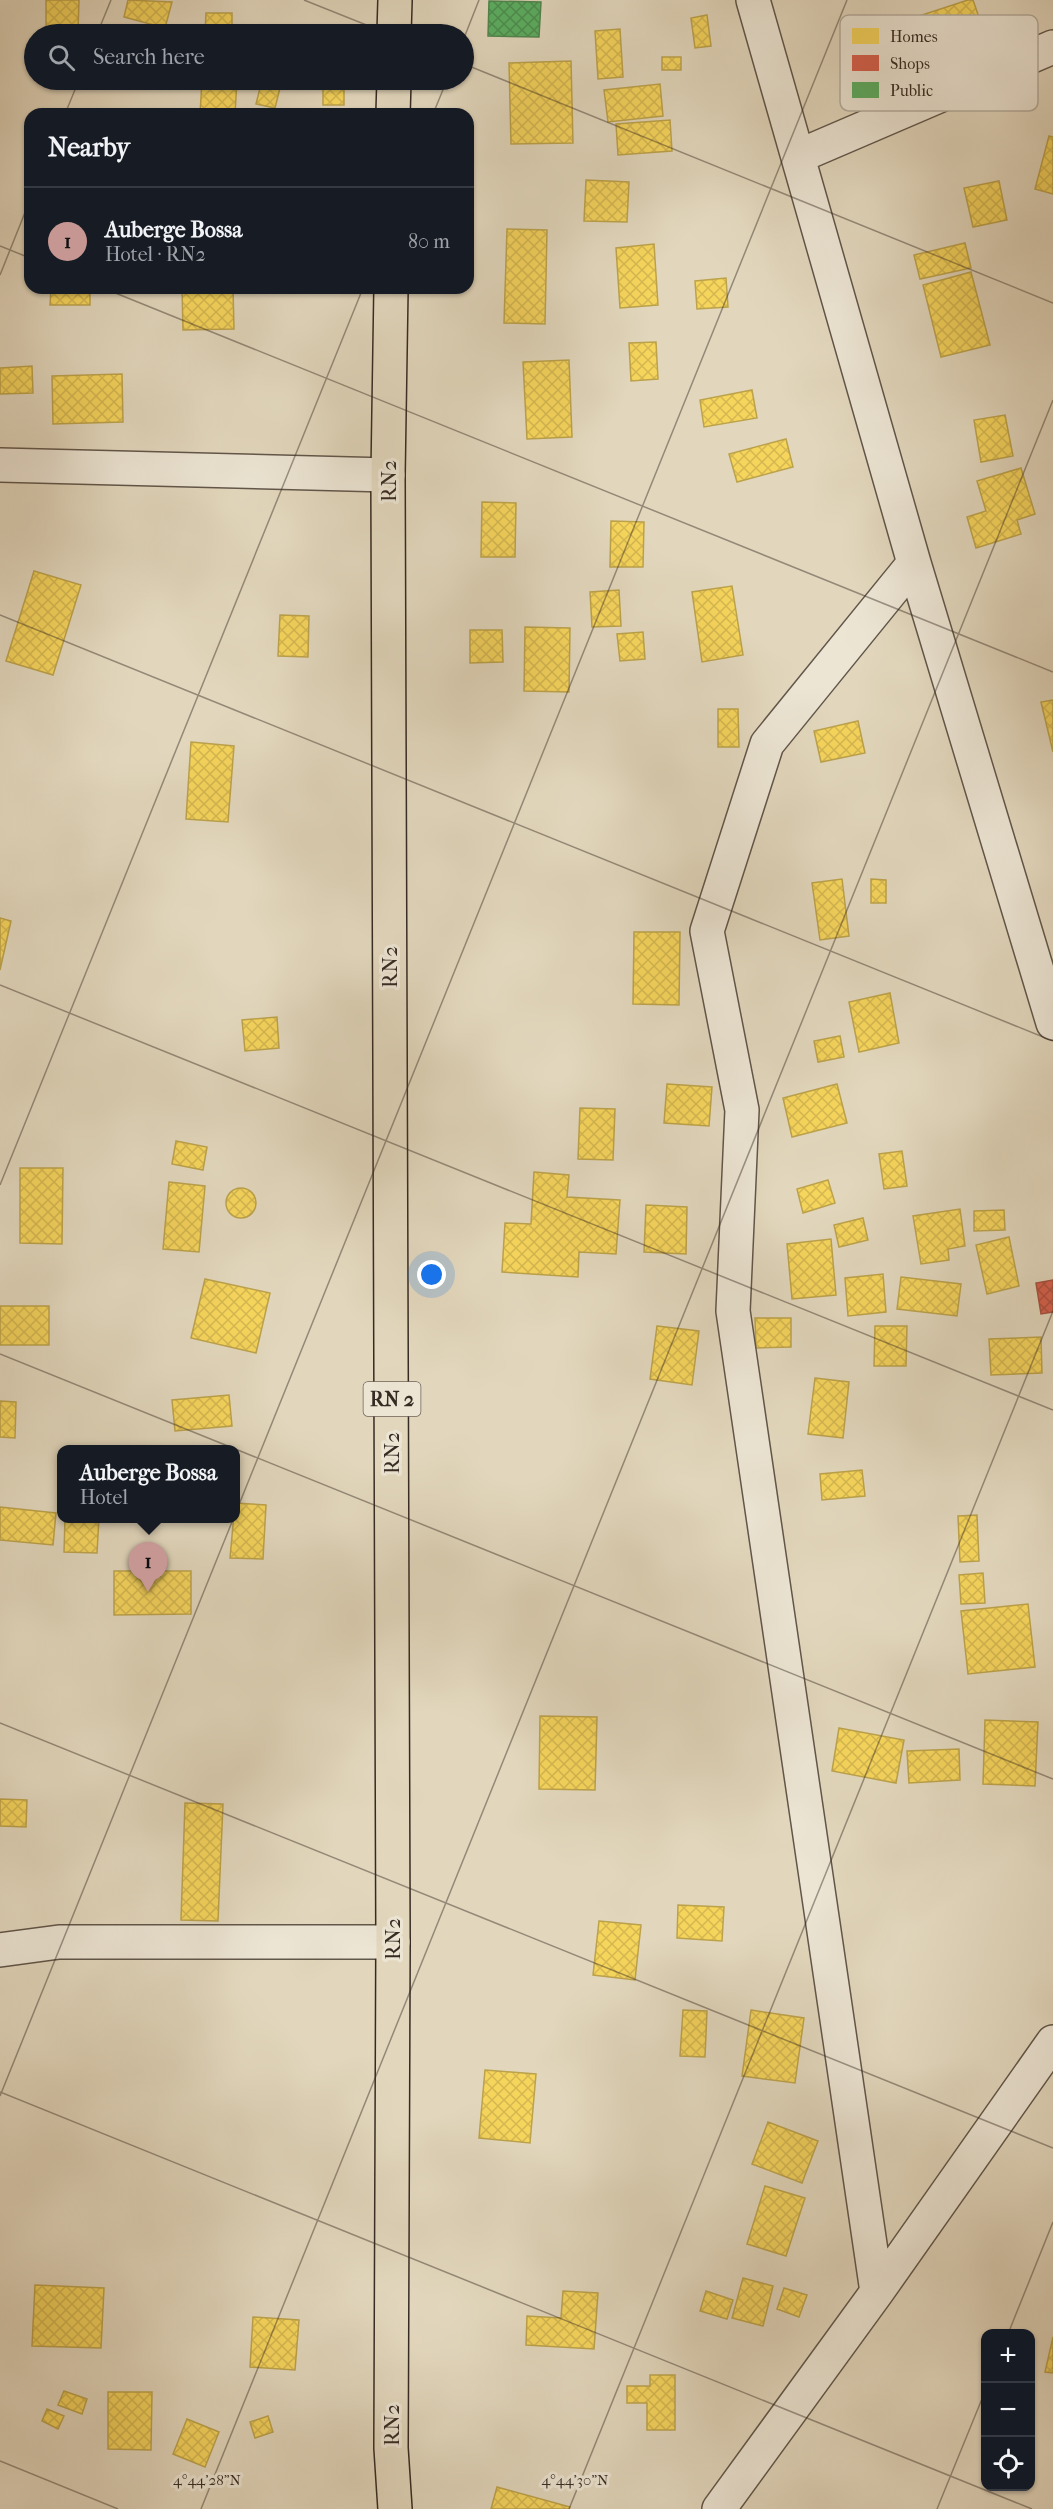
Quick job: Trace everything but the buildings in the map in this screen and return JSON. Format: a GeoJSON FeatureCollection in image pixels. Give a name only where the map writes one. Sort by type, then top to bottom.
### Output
{"type":"FeatureCollection","features":[{"type":"Feature","properties":{"kind":"main road"},"geometry":{"type":"LineString","coordinates":[[394,0],[394,24]]}},
{"type":"Feature","properties":{"kind":"main road"},"geometry":{"type":"LineString","coordinates":[[393,90],[393,108]]}},
{"type":"Feature","properties":{"kind":"main road","name":"RN2"},"geometry":{"type":"LineString","coordinates":[[391,294],[388,475],[393,1942],[391,2448],[395,2509]]}},
{"type":"Feature","properties":{"kind":"street"},"geometry":{"type":"LineString","coordinates":[[753,0],[914,563],[1053,1023]]}},
{"type":"Feature","properties":{"kind":"street"},"geometry":{"type":"LineString","coordinates":[[1038,53],[1053,47]]}},
{"type":"Feature","properties":{"kind":"street"},"geometry":{"type":"LineString","coordinates":[[799,156],[904,111]]}},
{"type":"Feature","properties":{"kind":"street"},"geometry":{"type":"LineString","coordinates":[[0,465],[388,475]]}},
{"type":"Feature","properties":{"kind":"street"},"geometry":{"type":"LineString","coordinates":[[877,2292],[733,1311],[742,1110],[707,931],[766,744],[914,563]]}},
{"type":"Feature","properties":{"kind":"street"},"geometry":{"type":"LineString","coordinates":[[0,1950],[59,1942],[393,1942]]}},
{"type":"Feature","properties":{"kind":"street"},"geometry":{"type":"LineString","coordinates":[[719,2509],[877,2292],[1053,2042]]}},
{"type":"Feature","properties":{"kind":"place","name":"Auberge Bossa"},"geometry":{"type":"Point","coordinates":[148,1592]}}]}
